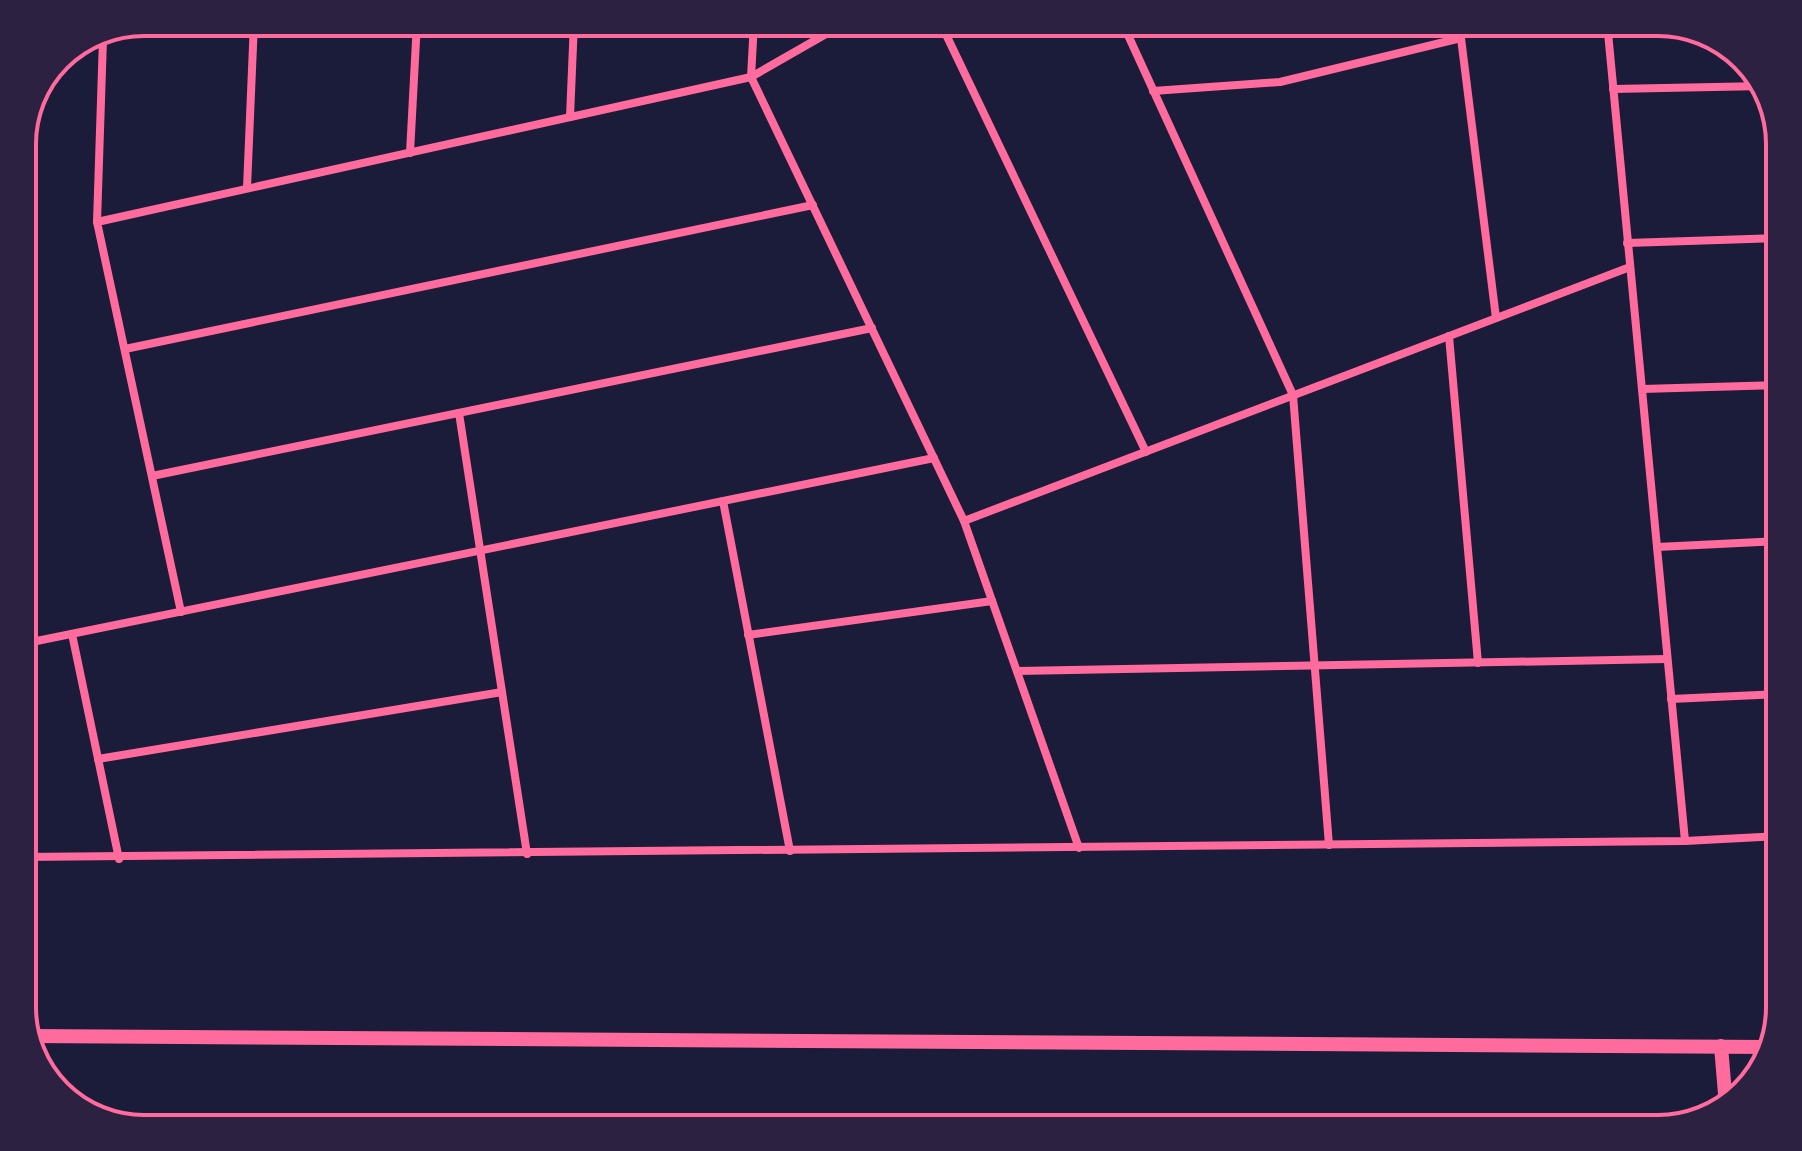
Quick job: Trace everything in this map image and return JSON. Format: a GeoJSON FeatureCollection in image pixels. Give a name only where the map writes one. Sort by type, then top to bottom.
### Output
{"type":"FeatureCollection","features":[{"type":"Feature","properties":{"kind":"street"},"geometry":{"type":"LineString","coordinates":[[247,188],[253,36]]}},
{"type":"Feature","properties":{"kind":"street"},"geometry":{"type":"LineString","coordinates":[[410,153],[416,36]]}},
{"type":"Feature","properties":{"kind":"street"},"geometry":{"type":"LineString","coordinates":[[570,117],[573,36]]}},
{"type":"Feature","properties":{"kind":"street"},"geometry":{"type":"LineString","coordinates":[[753,36],[751,77],[964,521],[1079,848]]}},
{"type":"Feature","properties":{"kind":"street"},"geometry":{"type":"LineString","coordinates":[[97,222],[751,77],[823,36]]}},
{"type":"Feature","properties":{"kind":"street"},"geometry":{"type":"LineString","coordinates":[[947,36],[1146,452]]}},
{"type":"Feature","properties":{"kind":"street"},"geometry":{"type":"LineString","coordinates":[[1128,36],[1293,395],[1329,845]]}},
{"type":"Feature","properties":{"kind":"street"},"geometry":{"type":"LineString","coordinates":[[1608,36],[1685,841]]}},
{"type":"Feature","properties":{"kind":"street"},"geometry":{"type":"LineString","coordinates":[[1153,91],[1280,82],[1461,38],[1496,318]]}},
{"type":"Feature","properties":{"kind":"street"},"geometry":{"type":"LineString","coordinates":[[103,44],[97,222],[181,612]]}},
{"type":"Feature","properties":{"kind":"street"},"geometry":{"type":"LineString","coordinates":[[1613,89],[1749,86]]}},
{"type":"Feature","properties":{"kind":"street"},"geometry":{"type":"LineString","coordinates":[[125,349],[813,205]]}},
{"type":"Feature","properties":{"kind":"street"},"geometry":{"type":"LineString","coordinates":[[1627,243],[1766,238]]}},
{"type":"Feature","properties":{"kind":"street"},"geometry":{"type":"LineString","coordinates":[[964,521],[1630,267]]}},
{"type":"Feature","properties":{"kind":"street"},"geometry":{"type":"LineString","coordinates":[[152,476],[872,328]]}},
{"type":"Feature","properties":{"kind":"street"},"geometry":{"type":"LineString","coordinates":[[1449,336],[1478,663]]}},
{"type":"Feature","properties":{"kind":"street"},"geometry":{"type":"LineString","coordinates":[[1642,389],[1766,385]]}},
{"type":"Feature","properties":{"kind":"street"},"geometry":{"type":"LineString","coordinates":[[459,413],[527,854]]}},
{"type":"Feature","properties":{"kind":"street"},"geometry":{"type":"LineString","coordinates":[[36,641],[934,458]]}},
{"type":"Feature","properties":{"kind":"street"},"geometry":{"type":"LineString","coordinates":[[723,501],[790,851]]}},
{"type":"Feature","properties":{"kind":"street"},"geometry":{"type":"LineString","coordinates":[[1657,547],[1766,542]]}},
{"type":"Feature","properties":{"kind":"street"},"geometry":{"type":"LineString","coordinates":[[748,635],[992,601]]}},
{"type":"Feature","properties":{"kind":"street"},"geometry":{"type":"LineString","coordinates":[[72,634],[119,859]]}},
{"type":"Feature","properties":{"kind":"street"},"geometry":{"type":"LineString","coordinates":[[1017,671],[1667,659]]}},
{"type":"Feature","properties":{"kind":"street"},"geometry":{"type":"LineString","coordinates":[[98,759],[502,692]]}},
{"type":"Feature","properties":{"kind":"street"},"geometry":{"type":"LineString","coordinates":[[1671,699],[1766,695]]}},
{"type":"Feature","properties":{"kind":"street"},"geometry":{"type":"LineString","coordinates":[[36,857],[119,859],[1685,841],[1766,837]]}},
{"type":"Feature","properties":{"kind":"street"},"geometry":{"type":"LineString","coordinates":[[40,1036],[1758,1047]]}},
{"type":"Feature","properties":{"kind":"street"},"geometry":{"type":"LineString","coordinates":[[1721,1046],[1725,1092]]}}]}
